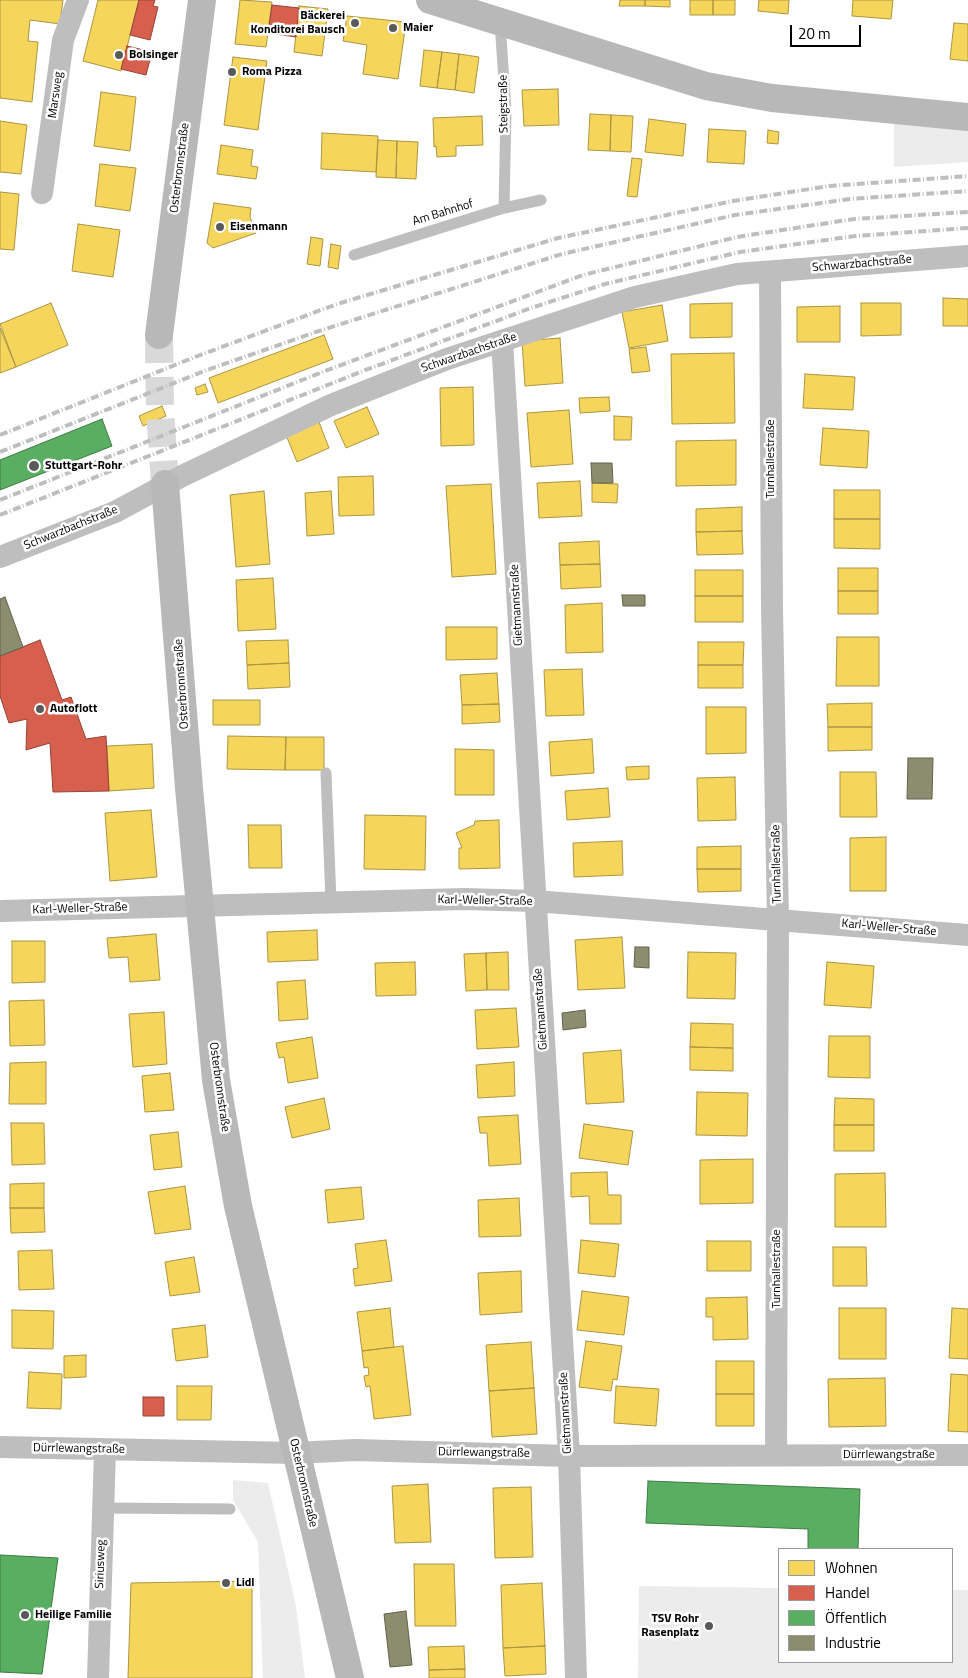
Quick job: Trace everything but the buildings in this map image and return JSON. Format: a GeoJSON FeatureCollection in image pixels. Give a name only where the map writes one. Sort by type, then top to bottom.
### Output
{"type":"FeatureCollection","features":[{"type":"Feature","properties":{"kind":"street","name":"Marsweg"},"geometry":{"type":"LineString","coordinates":[[42,193],[63,40],[78,0]]}},
{"type":"Feature","properties":{"kind":"street","name":"Osterbronnstraße"},"geometry":{"type":"LineString","coordinates":[[159,335],[202,0]]}},
{"type":"Feature","properties":{"kind":"street"},"geometry":{"type":"LineString","coordinates":[[430,0],[499,11],[706,86],[767,97],[968,117]]}},
{"type":"Feature","properties":{"kind":"street","name":"Schwarzbachstraße"},"geometry":{"type":"LineString","coordinates":[[0,557],[115,512],[165,484],[331,405],[447,359],[635,297],[737,274],[770,273],[890,261],[968,256]]}},
{"type":"Feature","properties":{"kind":"street","name":"Turnhallestraße"},"geometry":{"type":"LineString","coordinates":[[770,273],[772,609],[778,919],[776,1455]]}},
{"type":"Feature","properties":{"kind":"street","name":"Gietmannstraße"},"geometry":{"type":"LineString","coordinates":[[502,341],[569,1456],[576,1678]]}},
{"type":"Feature","properties":{"kind":"street","name":"Osterbronnstraße"},"geometry":{"type":"LineString","coordinates":[[165,484],[199,905],[216,1080],[238,1206],[350,1678]]}},
{"type":"Feature","properties":{"kind":"street","name":"Karl-Weller-Straße"},"geometry":{"type":"LineString","coordinates":[[0,911],[465,899],[535,901],[968,935]]}},
{"type":"Feature","properties":{"kind":"street","name":"Dürrlewangstraße"},"geometry":{"type":"LineString","coordinates":[[0,1447],[296,1453],[355,1450],[569,1456],[968,1454]]}},
{"type":"Feature","properties":{"kind":"street","name":"Siriusweg"},"geometry":{"type":"LineString","coordinates":[[98,1678],[105,1450]]}},
{"type":"Feature","properties":{"kind":"lane","name":"Steigstraße"},"geometry":{"type":"LineString","coordinates":[[499,11],[506,111],[504,208]]}},
{"type":"Feature","properties":{"kind":"lane","name":"Am Bahnhof"},"geometry":{"type":"LineString","coordinates":[[354,254],[504,208],[541,200]]}},
{"type":"Feature","properties":{"kind":"lane"},"geometry":{"type":"LineString","coordinates":[[326,773],[331,902]]}},
{"type":"Feature","properties":{"kind":"lane"},"geometry":{"type":"LineString","coordinates":[[104,1508],[230,1509]]}},
{"type":"Feature","properties":{"kind":"shaded area"},"geometry":{"type":"Polygon","coordinates":[[[894,123],[968,129],[968,162],[894,167],[894,123]]]}},
{"type":"Feature","properties":{"kind":"shaded area"},"geometry":{"type":"Polygon","coordinates":[[[233,1480],[268,1483],[296,1606],[305,1678],[263,1678],[258,1542],[233,1500],[233,1480]]]}},
{"type":"Feature","properties":{"kind":"shaded area","name":"TSV Rohr Rasenplatz"},"geometry":{"type":"Polygon","coordinates":[[[639,1586],[778,1588],[778,1663],[953,1663],[953,1590],[968,1590],[968,1678],[638,1678],[639,1586]]]}},
{"type":"Feature","properties":{"kind":"tunnel"},"geometry":{"type":"LineString","coordinates":[[159,335],[160,411],[165,484]]}},
{"type":"Feature","properties":{"kind":"railway"},"geometry":{"type":"LineString","coordinates":[[0,435],[195,357],[337,304],[558,238],[733,201],[829,186],[968,176]]}},
{"type":"Feature","properties":{"kind":"railway"},"geometry":{"type":"LineString","coordinates":[[0,452],[207,370],[319,331],[562,254],[735,215],[850,199],[968,191]]}},
{"type":"Feature","properties":{"kind":"railway"},"geometry":{"type":"LineString","coordinates":[[0,500],[325,371],[583,275],[737,237],[854,219],[968,212]]}},
{"type":"Feature","properties":{"kind":"railway"},"geometry":{"type":"LineString","coordinates":[[0,515],[363,371],[531,308],[605,284],[740,252],[855,236],[968,228]]}},
{"type":"Feature","properties":{"kind":"place","name":"Bäckerei Konditorei Bausch"},"geometry":{"type":"Point","coordinates":[355,23]}},
{"type":"Feature","properties":{"kind":"place","name":"Maier"},"geometry":{"type":"Point","coordinates":[393,28]}},
{"type":"Feature","properties":{"kind":"place","name":"Bolsinger"},"geometry":{"type":"Point","coordinates":[119,55]}},
{"type":"Feature","properties":{"kind":"place","name":"Roma Pizza"},"geometry":{"type":"Point","coordinates":[232,72]}},
{"type":"Feature","properties":{"kind":"place","name":"Eisenmann"},"geometry":{"type":"Point","coordinates":[220,227]}},
{"type":"Feature","properties":{"kind":"place","name":"Stuttgart-Rohr"},"geometry":{"type":"Point","coordinates":[34,466]}},
{"type":"Feature","properties":{"kind":"place","name":"Autoflott"},"geometry":{"type":"Point","coordinates":[40,709]}},
{"type":"Feature","properties":{"kind":"place","name":"Lidl"},"geometry":{"type":"Point","coordinates":[226,1583]}},
{"type":"Feature","properties":{"kind":"place","name":"Heilige Familie"},"geometry":{"type":"Point","coordinates":[25,1615]}},
{"type":"Feature","properties":{"kind":"place","name":"TSV Rohr Rasenplatz"},"geometry":{"type":"Point","coordinates":[709,1626]}}]}
